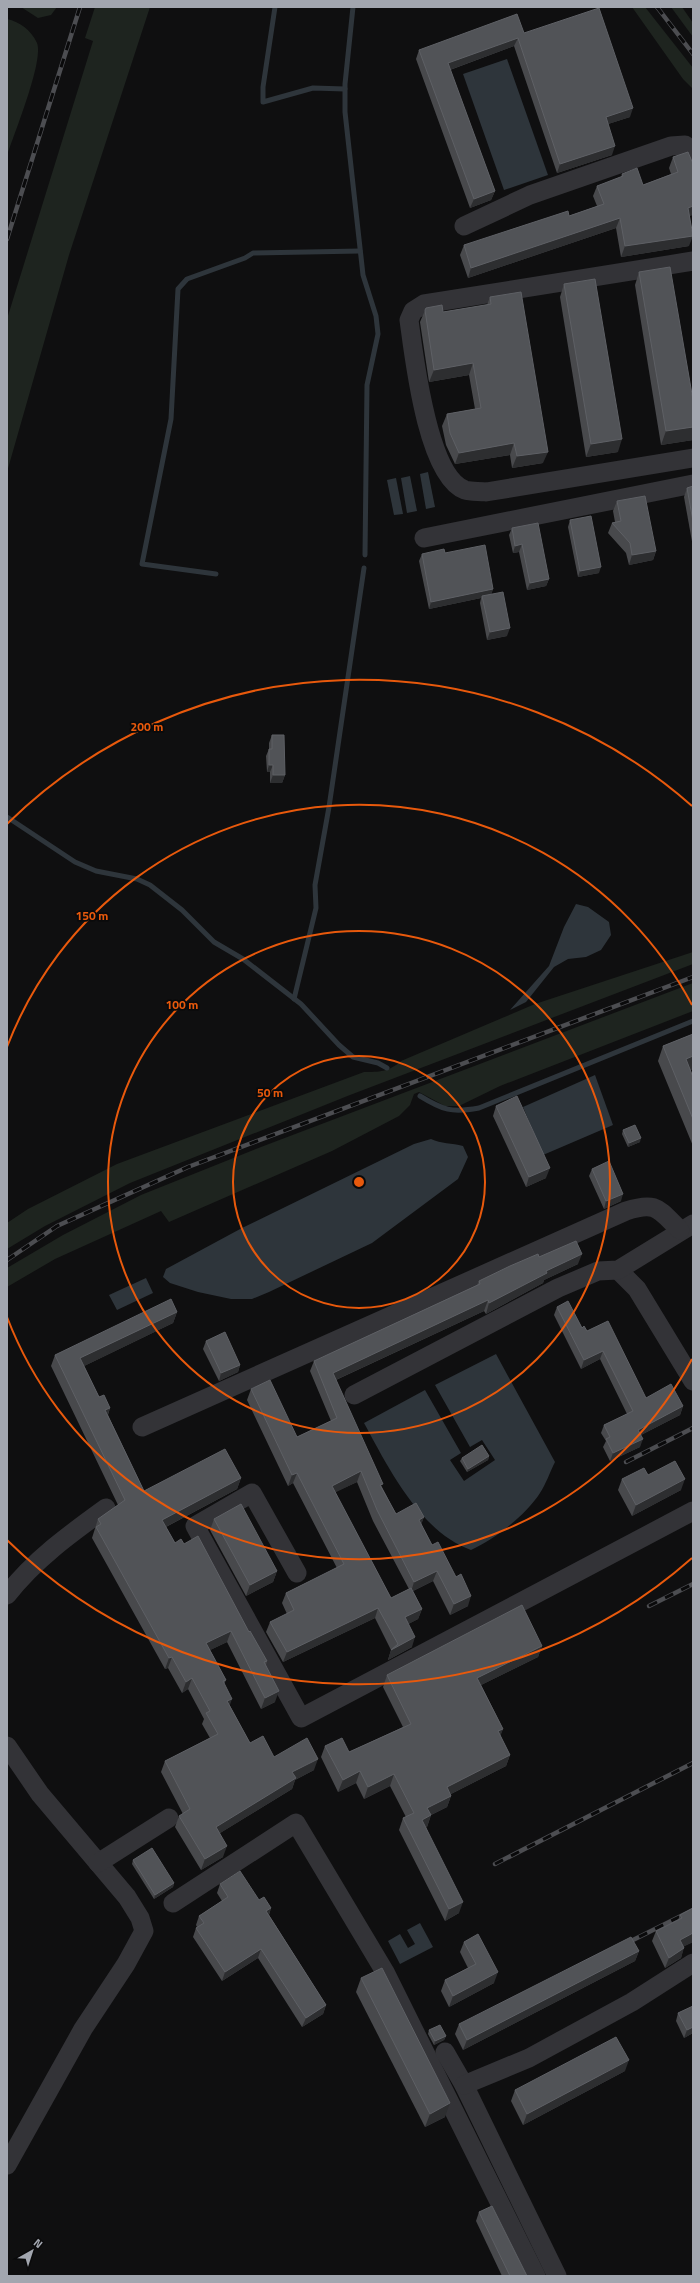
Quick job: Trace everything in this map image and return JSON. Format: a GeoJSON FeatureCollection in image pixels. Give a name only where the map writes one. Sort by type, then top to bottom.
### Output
{"type":"FeatureCollection","features":[{"type":"Feature","properties":{"kind":"street"},"geometry":{"type":"LineString","coordinates":[[464,226],[530,195],[671,146],[685,145],[693,152]]}},
{"type":"Feature","properties":{"kind":"street"},"geometry":{"type":"LineString","coordinates":[[693,260],[424,304],[413,311],[409,320],[418,380],[430,435],[447,476],[465,490],[486,492],[693,458]]}},
{"type":"Feature","properties":{"kind":"street"},"geometry":{"type":"LineString","coordinates":[[424,538],[693,484]]}},
{"type":"Feature","properties":{"kind":"street"},"geometry":{"type":"LineString","coordinates":[[142,1427],[626,1211],[644,1205],[653,1207],[686,1227],[618,1270],[598,1271],[558,1288],[354,1396]]}},
{"type":"Feature","properties":{"kind":"street"},"geometry":{"type":"LineString","coordinates":[[618,1270],[637,1289],[693,1381]]}},
{"type":"Feature","properties":{"kind":"street"},"geometry":{"type":"LineString","coordinates":[[297,1573],[252,1493],[194,1526],[301,1718],[693,1511]]}},
{"type":"Feature","properties":{"kind":"street"},"geometry":{"type":"LineString","coordinates":[[7,1595],[38,1562],[64,1538],[106,1508]]}},
{"type":"Feature","properties":{"kind":"street"},"geometry":{"type":"LineString","coordinates":[[7,1746],[40,1794],[127,1897],[140,1918],[144,1931],[126,1964],[83,2029],[7,2165]]}},
{"type":"Feature","properties":{"kind":"street"},"geometry":{"type":"LineString","coordinates":[[98,1862],[169,1818]]}},
{"type":"Feature","properties":{"kind":"street"},"geometry":{"type":"LineString","coordinates":[[173,1903],[296,1823],[385,1972],[536,2276]]}},
{"type":"Feature","properties":{"kind":"street"},"geometry":{"type":"LineString","coordinates":[[464,2085],[529,2058],[632,2002],[693,1963]]}},
{"type":"Feature","properties":{"kind":"street"},"geometry":{"type":"LineString","coordinates":[[445,2052],[464,2085],[557,2276]]}},
{"type":"Feature","properties":{"kind":"shaded area"},"geometry":{"type":"Polygon","coordinates":[[[21,7],[57,7],[51,15],[38,18],[21,7]]]}},
{"type":"Feature","properties":{"kind":"shaded area"},"geometry":{"type":"Polygon","coordinates":[[[95,7],[150,7],[69,255],[7,472],[7,319],[93,41],[85,38],[95,7]]]}},
{"type":"Feature","properties":{"kind":"shaded area"},"geometry":{"type":"Polygon","coordinates":[[[632,7],[645,7],[693,68],[693,89],[683,79],[632,7]]]}},
{"type":"Feature","properties":{"kind":"shaded area"},"geometry":{"type":"Polygon","coordinates":[[[671,7],[682,7],[693,23],[693,37],[671,7]]]}},
{"type":"Feature","properties":{"kind":"shaded area"},"geometry":{"type":"Polygon","coordinates":[[[7,19],[21,24],[32,34],[37,43],[38,52],[32,81],[7,156],[7,19]]]}},
{"type":"Feature","properties":{"kind":"shaded area"},"geometry":{"type":"Polygon","coordinates":[[[507,59],[548,175],[504,190],[463,74],[507,59]]]}},
{"type":"Feature","properties":{"kind":"shaded area"},"geometry":{"type":"Polygon","coordinates":[[[428,472],[435,507],[426,509],[420,474],[428,472]]]}},
{"type":"Feature","properties":{"kind":"shaded area"},"geometry":{"type":"Polygon","coordinates":[[[410,476],[417,511],[407,513],[401,478],[410,476]]]}},
{"type":"Feature","properties":{"kind":"shaded area"},"geometry":{"type":"Polygon","coordinates":[[[396,478],[403,514],[394,515],[387,480],[396,478]]]}},
{"type":"Feature","properties":{"kind":"shaded area"},"geometry":{"type":"Polygon","coordinates":[[[576,904],[588,907],[609,922],[611,935],[601,950],[586,957],[568,959],[554,967],[526,1002],[510,1010],[549,966],[564,927],[576,904]]]}},
{"type":"Feature","properties":{"kind":"shaded area"},"geometry":{"type":"Polygon","coordinates":[[[693,952],[693,964],[350,1095],[130,1183],[45,1226],[7,1249],[7,1223],[28,1209],[117,1164],[364,1072],[388,1069],[397,1065],[401,1061],[535,1004],[693,952]]]}},
{"type":"Feature","properties":{"kind":"shaded area"},"geometry":{"type":"Polygon","coordinates":[[[693,983],[693,1011],[500,1086],[459,1106],[445,1106],[419,1092],[414,1094],[410,1105],[399,1116],[332,1151],[169,1222],[161,1211],[55,1259],[7,1287],[7,1268],[63,1235],[141,1195],[261,1147],[693,983]]]}},
{"type":"Feature","properties":{"kind":"shaded area"},"geometry":{"type":"Polygon","coordinates":[[[595,1075],[613,1125],[543,1155],[523,1107],[595,1075]]]}},
{"type":"Feature","properties":{"kind":"shaded area"},"geometry":{"type":"Polygon","coordinates":[[[431,1139],[439,1142],[463,1146],[468,1157],[458,1179],[372,1243],[252,1299],[231,1299],[198,1292],[170,1283],[163,1277],[166,1269],[242,1228],[414,1144],[431,1139]]]}},
{"type":"Feature","properties":{"kind":"shaded area"},"geometry":{"type":"Polygon","coordinates":[[[146,1278],[153,1293],[117,1310],[109,1295],[146,1278]]]}},
{"type":"Feature","properties":{"kind":"shaded area"},"geometry":{"type":"Polygon","coordinates":[[[496,1354],[555,1462],[542,1489],[527,1510],[490,1540],[471,1550],[453,1541],[436,1529],[421,1514],[395,1478],[364,1423],[425,1390],[461,1453],[450,1460],[464,1481],[495,1460],[482,1440],[470,1447],[435,1385],[496,1354]]]}},
{"type":"Feature","properties":{"kind":"shaded area"},"geometry":{"type":"Polygon","coordinates":[[[420,1923],[433,1947],[400,1964],[388,1941],[400,1934],[408,1948],[415,1944],[407,1930],[420,1923]]]}},
{"type":"Feature","properties":{"kind":"building"},"geometry":{"type":"Polygon","coordinates":[[[599,8],[633,108],[606,117],[615,146],[560,164],[518,38],[448,63],[495,191],[474,199],[419,50],[517,14],[524,33],[599,8]]]}},
{"type":"Feature","properties":{"kind":"building"},"geometry":{"type":"Polygon","coordinates":[[[688,152],[693,164],[693,206],[688,208],[693,236],[625,246],[620,218],[471,268],[464,245],[568,211],[569,216],[604,204],[597,186],[623,176],[622,174],[637,168],[643,185],[678,172],[673,157],[688,152]]]}},
{"type":"Feature","properties":{"kind":"building"},"geometry":{"type":"Polygon","coordinates":[[[670,267],[693,400],[693,427],[666,431],[639,272],[670,267]]]}},
{"type":"Feature","properties":{"kind":"building"},"geometry":{"type":"Polygon","coordinates":[[[595,279],[622,439],[591,444],[564,284],[595,279]]]}},
{"type":"Feature","properties":{"kind":"building"},"geometry":{"type":"Polygon","coordinates":[[[521,292],[548,452],[517,456],[514,443],[459,453],[450,433],[447,414],[481,408],[473,363],[434,370],[425,310],[426,308],[442,305],[443,312],[491,304],[490,297],[521,292]]]}},
{"type":"Feature","properties":{"kind":"building"},"geometry":{"type":"Polygon","coordinates":[[[693,486],[693,521],[687,488],[693,486]]]}},
{"type":"Feature","properties":{"kind":"building"},"geometry":{"type":"Polygon","coordinates":[[[645,496],[656,551],[632,555],[630,543],[612,523],[621,521],[617,501],[645,496]]]}},
{"type":"Feature","properties":{"kind":"building"},"geometry":{"type":"Polygon","coordinates":[[[591,516],[601,567],[580,571],[570,520],[591,516]]]}},
{"type":"Feature","properties":{"kind":"building"},"geometry":{"type":"Polygon","coordinates":[[[538,523],[549,579],[530,583],[522,544],[515,546],[512,528],[538,523]]]}},
{"type":"Feature","properties":{"kind":"building"},"geometry":{"type":"Polygon","coordinates":[[[485,545],[493,589],[431,602],[422,554],[444,549],[445,553],[485,545]]]}},
{"type":"Feature","properties":{"kind":"building"},"geometry":{"type":"Polygon","coordinates":[[[503,592],[510,628],[490,632],[482,596],[503,592]]]}},
{"type":"Feature","properties":{"kind":"building"},"geometry":{"type":"Polygon","coordinates":[[[272,735],[284,735],[285,775],[273,775],[273,765],[269,765],[269,749],[272,749],[272,735]]]}},
{"type":"Feature","properties":{"kind":"building"},"geometry":{"type":"Polygon","coordinates":[[[693,1034],[693,1056],[686,1059],[693,1077],[693,1119],[663,1046],[693,1034]]]}},
{"type":"Feature","properties":{"kind":"building"},"geometry":{"type":"Polygon","coordinates":[[[517,1096],[550,1168],[529,1177],[496,1106],[517,1096]]]}},
{"type":"Feature","properties":{"kind":"building"},"geometry":{"type":"Polygon","coordinates":[[[635,1125],[641,1138],[629,1143],[623,1130],[635,1125]]]}},
{"type":"Feature","properties":{"kind":"building"},"geometry":{"type":"Polygon","coordinates":[[[609,1161],[623,1194],[606,1201],[592,1169],[609,1161]]]}},
{"type":"Feature","properties":{"kind":"building"},"geometry":{"type":"Polygon","coordinates":[[[576,1241],[582,1254],[546,1271],[547,1273],[489,1303],[488,1300],[333,1373],[383,1484],[380,1485],[396,1514],[416,1503],[424,1517],[419,1520],[432,1545],[438,1542],[456,1577],[461,1574],[471,1596],[454,1604],[437,1571],[414,1582],[377,1510],[361,1471],[332,1486],[391,1598],[411,1588],[422,1609],[405,1617],[415,1637],[391,1650],[398,1644],[378,1608],[287,1652],[270,1622],[294,1610],[286,1593],[344,1564],[297,1473],[292,1475],[251,1389],[270,1380],[297,1437],[337,1418],[314,1361],[480,1284],[479,1281],[510,1266],[538,1254],[539,1257],[576,1241]]]}},
{"type":"Feature","properties":{"kind":"building"},"geometry":{"type":"Polygon","coordinates":[[[171,1299],[177,1312],[80,1358],[99,1397],[104,1395],[110,1408],[105,1410],[144,1491],[225,1449],[241,1478],[162,1520],[175,1543],[181,1539],[184,1544],[198,1536],[249,1632],[250,1631],[267,1661],[264,1662],[279,1691],[265,1698],[231,1631],[206,1643],[226,1680],[223,1681],[232,1699],[227,1701],[250,1743],[263,1736],[274,1757],[307,1738],[318,1759],[292,1772],[296,1778],[216,1827],[227,1846],[205,1859],[179,1816],[190,1809],[165,1761],[218,1734],[206,1713],[210,1711],[192,1678],[186,1682],[172,1657],[169,1658],[96,1527],[101,1524],[98,1519],[125,1500],[55,1355],[171,1299]]]}},
{"type":"Feature","properties":{"kind":"building"},"geometry":{"type":"Polygon","coordinates":[[[568,1301],[582,1328],[584,1326],[587,1331],[608,1321],[646,1398],[671,1384],[683,1406],[638,1430],[643,1439],[613,1453],[606,1439],[610,1437],[604,1425],[633,1411],[603,1351],[584,1360],[557,1307],[568,1301]]]}},
{"type":"Feature","properties":{"kind":"building"},"geometry":{"type":"Polygon","coordinates":[[[225,1332],[240,1365],[221,1373],[206,1341],[225,1332]]]}},
{"type":"Feature","properties":{"kind":"building"},"geometry":{"type":"Polygon","coordinates":[[[482,1445],[489,1456],[468,1469],[462,1458],[482,1445]]]}},
{"type":"Feature","properties":{"kind":"building"},"geometry":{"type":"Polygon","coordinates":[[[675,1461],[685,1479],[636,1505],[622,1479],[644,1468],[648,1475],[675,1461]]]}},
{"type":"Feature","properties":{"kind":"building"},"geometry":{"type":"Polygon","coordinates":[[[241,1504],[277,1571],[250,1585],[214,1519],[241,1504]]]}},
{"type":"Feature","properties":{"kind":"building"},"geometry":{"type":"Polygon","coordinates":[[[522,1605],[542,1646],[477,1678],[503,1729],[498,1731],[510,1755],[447,1787],[451,1796],[427,1808],[431,1815],[422,1820],[463,1902],[449,1909],[403,1818],[414,1813],[394,1774],[368,1787],[360,1771],[343,1780],[325,1746],[342,1738],[349,1752],[411,1724],[387,1675],[522,1605]]]}},
{"type":"Feature","properties":{"kind":"building"},"geometry":{"type":"Polygon","coordinates":[[[152,1848],[174,1883],[155,1895],[133,1860],[152,1848]]]}},
{"type":"Feature","properties":{"kind":"building"},"geometry":{"type":"Polygon","coordinates":[[[240,1871],[259,1900],[264,1897],[271,1908],[266,1911],[326,2005],[306,2018],[261,1949],[225,1972],[196,1928],[204,1923],[199,1916],[228,1897],[220,1884],[240,1871]]]}},
{"type":"Feature","properties":{"kind":"building"},"geometry":{"type":"Polygon","coordinates":[[[693,1908],[693,1933],[680,1940],[684,1948],[669,1958],[656,1931],[682,1918],[680,1915],[693,1908]]]}},
{"type":"Feature","properties":{"kind":"building"},"geometry":{"type":"Polygon","coordinates":[[[478,1934],[498,1972],[453,1996],[445,1980],[476,1964],[464,1942],[478,1934]]]}},
{"type":"Feature","properties":{"kind":"building"},"geometry":{"type":"Polygon","coordinates":[[[631,1937],[639,1951],[467,2040],[459,2024],[631,1937]]]}},
{"type":"Feature","properties":{"kind":"building"},"geometry":{"type":"Polygon","coordinates":[[[382,1968],[450,2103],[430,2114],[361,1978],[382,1968]]]}},
{"type":"Feature","properties":{"kind":"building"},"geometry":{"type":"Polygon","coordinates":[[[693,2006],[693,2027],[687,2030],[678,2013],[693,2006]]]}},
{"type":"Feature","properties":{"kind":"building"},"geometry":{"type":"Polygon","coordinates":[[[440,2025],[446,2036],[435,2041],[429,2030],[440,2025]]]}},
{"type":"Feature","properties":{"kind":"building"},"geometry":{"type":"Polygon","coordinates":[[[616,2037],[629,2060],[527,2114],[515,2090],[616,2037]]]}},
{"type":"Feature","properties":{"kind":"building"},"geometry":{"type":"Polygon","coordinates":[[[492,2206],[527,2276],[510,2276],[479,2212],[492,2206]]]}},
{"type":"Feature","properties":{"kind":"waterway"},"geometry":{"type":"LineString","coordinates":[[275,7],[263,87],[263,102],[313,88],[345,89]]}},
{"type":"Feature","properties":{"kind":"waterway"},"geometry":{"type":"LineString","coordinates":[[353,7],[345,84],[345,112],[363,275],[376,316],[378,334],[367,385],[365,555]]}},
{"type":"Feature","properties":{"kind":"waterway"},"geometry":{"type":"LineString","coordinates":[[216,574],[142,564],[171,419],[178,289],[187,279],[245,258],[253,253],[360,251]]}},
{"type":"Feature","properties":{"kind":"waterway"},"geometry":{"type":"LineString","coordinates":[[294,999],[316,908],[315,885],[329,807],[364,568]]}},
{"type":"Feature","properties":{"kind":"waterway"},"geometry":{"type":"LineString","coordinates":[[7,817],[75,862],[96,871],[137,879],[150,885],[182,910],[214,942],[243,959],[301,1004],[339,1045],[353,1057],[378,1063],[387,1068]]}},
{"type":"Feature","properties":{"kind":"waterway"},"geometry":{"type":"LineString","coordinates":[[420,1096],[448,1109],[461,1110],[479,1108],[693,1021]]}},
{"type":"Feature","properties":{"kind":"railway"},"geometry":{"type":"LineString","coordinates":[[7,239],[80,7]]}},
{"type":"Feature","properties":{"kind":"railway"},"geometry":{"type":"LineString","coordinates":[[657,7],[693,54]]}},
{"type":"Feature","properties":{"kind":"railway"},"geometry":{"type":"LineString","coordinates":[[7,1260],[57,1226],[188,1167],[693,977]]}},
{"type":"Feature","properties":{"kind":"railway"},"geometry":{"type":"LineString","coordinates":[[626,1462],[693,1428]]}},
{"type":"Feature","properties":{"kind":"railway"},"geometry":{"type":"LineString","coordinates":[[649,1606],[693,1584]]}},
{"type":"Feature","properties":{"kind":"railway"},"geometry":{"type":"LineString","coordinates":[[495,1864],[693,1763]]}},
{"type":"Feature","properties":{"kind":"railway"},"geometry":{"type":"LineString","coordinates":[[623,1945],[693,1910]]}}]}
